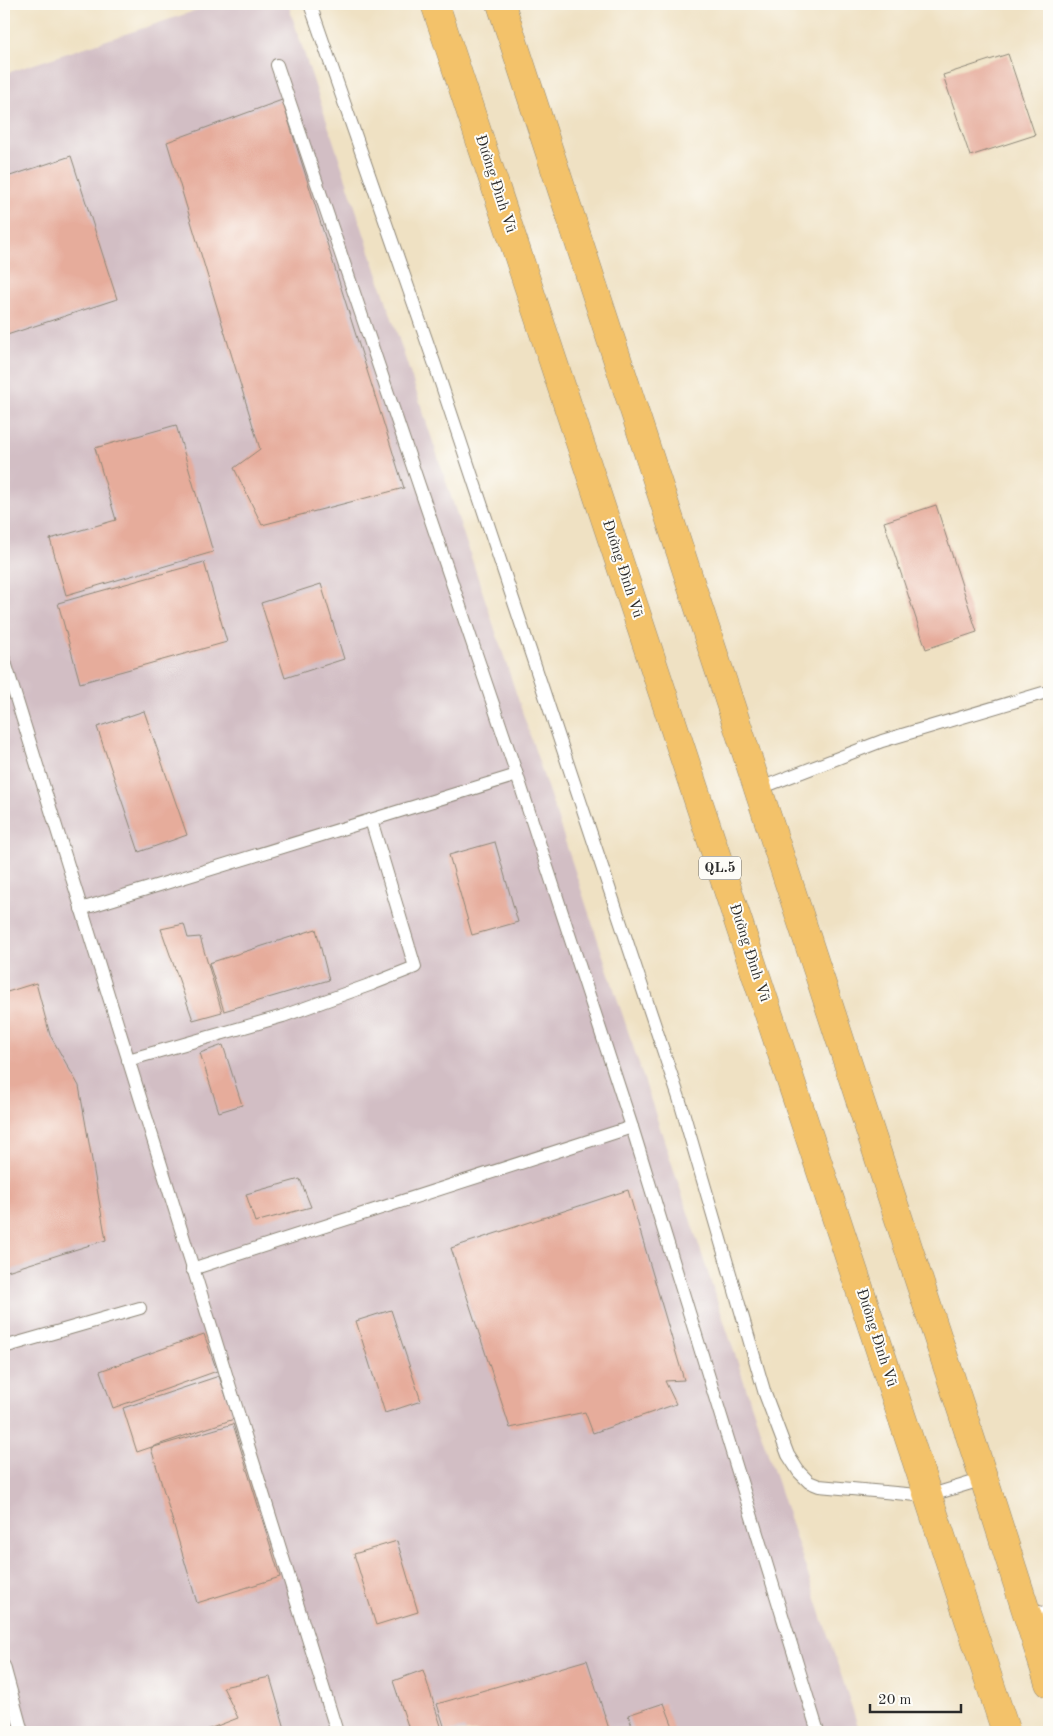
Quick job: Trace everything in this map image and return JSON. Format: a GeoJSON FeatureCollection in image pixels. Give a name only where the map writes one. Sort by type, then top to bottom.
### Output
{"type":"FeatureCollection","features":[{"type":"Feature","properties":{"kind":"highway","name":"Đường Đình Vũ"},"geometry":{"type":"LineString","coordinates":[[435,4],[1006,1732]]}},
{"type":"Feature","properties":{"kind":"highway"},"geometry":{"type":"LineString","coordinates":[[501,4],[984,1479],[1037,1611],[1049,1683]]}},
{"type":"Feature","properties":{"kind":"lane"},"geometry":{"type":"LineString","coordinates":[[310,4],[435,365],[679,1098],[765,1394],[788,1455],[799,1472],[809,1482],[819,1486],[928,1496],[984,1479]]}},
{"type":"Feature","properties":{"kind":"lane"},"geometry":{"type":"LineString","coordinates":[[277,65],[517,775],[632,1127],[818,1732]]}},
{"type":"Feature","properties":{"kind":"lane"},"geometry":{"type":"LineString","coordinates":[[4,658],[337,1732]]}},
{"type":"Feature","properties":{"kind":"lane"},"geometry":{"type":"LineString","coordinates":[[758,789],[882,741],[1044,693]]}},
{"type":"Feature","properties":{"kind":"lane"},"geometry":{"type":"LineString","coordinates":[[81,910],[517,775]]}},
{"type":"Feature","properties":{"kind":"lane"},"geometry":{"type":"LineString","coordinates":[[128,1060],[283,1016],[415,967],[371,820]]}},
{"type":"Feature","properties":{"kind":"lane"},"geometry":{"type":"LineString","coordinates":[[192,1269],[632,1127]]}},
{"type":"Feature","properties":{"kind":"lane"},"geometry":{"type":"LineString","coordinates":[[4,1347],[140,1308]]}},
{"type":"Feature","properties":{"kind":"lane"},"geometry":{"type":"LineString","coordinates":[[4,1666],[22,1732]]}},
{"type":"Feature","properties":{"kind":"shaded area"},"geometry":{"type":"Polygon","coordinates":[[[216,4],[288,4],[860,1732],[4,1732],[4,74],[216,4]]]}},
{"type":"Feature","properties":{"kind":"building"},"geometry":{"type":"Polygon","coordinates":[[[1008,54],[1035,135],[970,156],[943,75],[1008,54]]]}},
{"type":"Feature","properties":{"kind":"building"},"geometry":{"type":"Polygon","coordinates":[[[282,100],[404,488],[262,525],[234,468],[260,449],[167,142],[282,100]]]}},
{"type":"Feature","properties":{"kind":"building"},"geometry":{"type":"Polygon","coordinates":[[[71,156],[117,299],[4,336],[4,178],[71,156]]]}},
{"type":"Feature","properties":{"kind":"building"},"geometry":{"type":"Polygon","coordinates":[[[176,425],[213,552],[66,595],[50,539],[116,520],[95,448],[176,425]]]}},
{"type":"Feature","properties":{"kind":"building"},"geometry":{"type":"Polygon","coordinates":[[[936,505],[977,632],[926,649],[884,522],[936,505]]]}},
{"type":"Feature","properties":{"kind":"building"},"geometry":{"type":"Polygon","coordinates":[[[204,562],[227,642],[80,683],[58,603],[204,562]]]}},
{"type":"Feature","properties":{"kind":"building"},"geometry":{"type":"Polygon","coordinates":[[[321,584],[344,659],[285,678],[261,603],[321,584]]]}},
{"type":"Feature","properties":{"kind":"building"},"geometry":{"type":"Polygon","coordinates":[[[144,711],[187,835],[139,852],[97,727],[144,711]]]}},
{"type":"Feature","properties":{"kind":"building"},"geometry":{"type":"Polygon","coordinates":[[[495,842],[518,922],[472,935],[449,855],[495,842]]]}},
{"type":"Feature","properties":{"kind":"building"},"geometry":{"type":"Polygon","coordinates":[[[184,924],[188,938],[200,937],[222,1012],[193,1020],[161,929],[184,924]]]}},
{"type":"Feature","properties":{"kind":"building"},"geometry":{"type":"Polygon","coordinates":[[[316,929],[329,980],[224,1011],[209,963],[316,929]]]}},
{"type":"Feature","properties":{"kind":"building"},"geometry":{"type":"Polygon","coordinates":[[[36,983],[50,1035],[79,1086],[106,1240],[4,1272],[4,993],[36,983]]]}},
{"type":"Feature","properties":{"kind":"building"},"geometry":{"type":"Polygon","coordinates":[[[223,1045],[242,1105],[219,1112],[200,1053],[223,1045]]]}},
{"type":"Feature","properties":{"kind":"building"},"geometry":{"type":"Polygon","coordinates":[[[300,1179],[311,1207],[255,1222],[246,1194],[300,1179]]]}},
{"type":"Feature","properties":{"kind":"building"},"geometry":{"type":"Polygon","coordinates":[[[628,1190],[684,1380],[665,1381],[676,1404],[593,1433],[585,1412],[510,1428],[451,1248],[628,1190]]]}},
{"type":"Feature","properties":{"kind":"building"},"geometry":{"type":"Polygon","coordinates":[[[391,1310],[421,1401],[385,1413],[356,1321],[391,1310]]]}},
{"type":"Feature","properties":{"kind":"building"},"geometry":{"type":"Polygon","coordinates":[[[204,1334],[217,1371],[113,1408],[100,1371],[204,1334]]]}},
{"type":"Feature","properties":{"kind":"building"},"geometry":{"type":"Polygon","coordinates":[[[219,1376],[234,1419],[137,1452],[123,1408],[219,1376]]]}},
{"type":"Feature","properties":{"kind":"building"},"geometry":{"type":"Polygon","coordinates":[[[233,1424],[280,1577],[197,1603],[151,1448],[233,1424]]]}},
{"type":"Feature","properties":{"kind":"building"},"geometry":{"type":"Polygon","coordinates":[[[397,1541],[418,1612],[376,1625],[354,1554],[397,1541]]]}},
{"type":"Feature","properties":{"kind":"building"},"geometry":{"type":"Polygon","coordinates":[[[587,1660],[610,1732],[466,1732],[464,1728],[446,1732],[437,1704],[587,1660]]]}},
{"type":"Feature","properties":{"kind":"building"},"geometry":{"type":"Polygon","coordinates":[[[423,1670],[443,1732],[410,1732],[393,1681],[423,1670]]]}},
{"type":"Feature","properties":{"kind":"building"},"geometry":{"type":"Polygon","coordinates":[[[270,1677],[286,1732],[201,1732],[238,1718],[223,1687],[270,1677]]]}},
{"type":"Feature","properties":{"kind":"building"},"geometry":{"type":"Polygon","coordinates":[[[664,1703],[675,1732],[634,1732],[628,1715],[664,1703]]]}}]}
